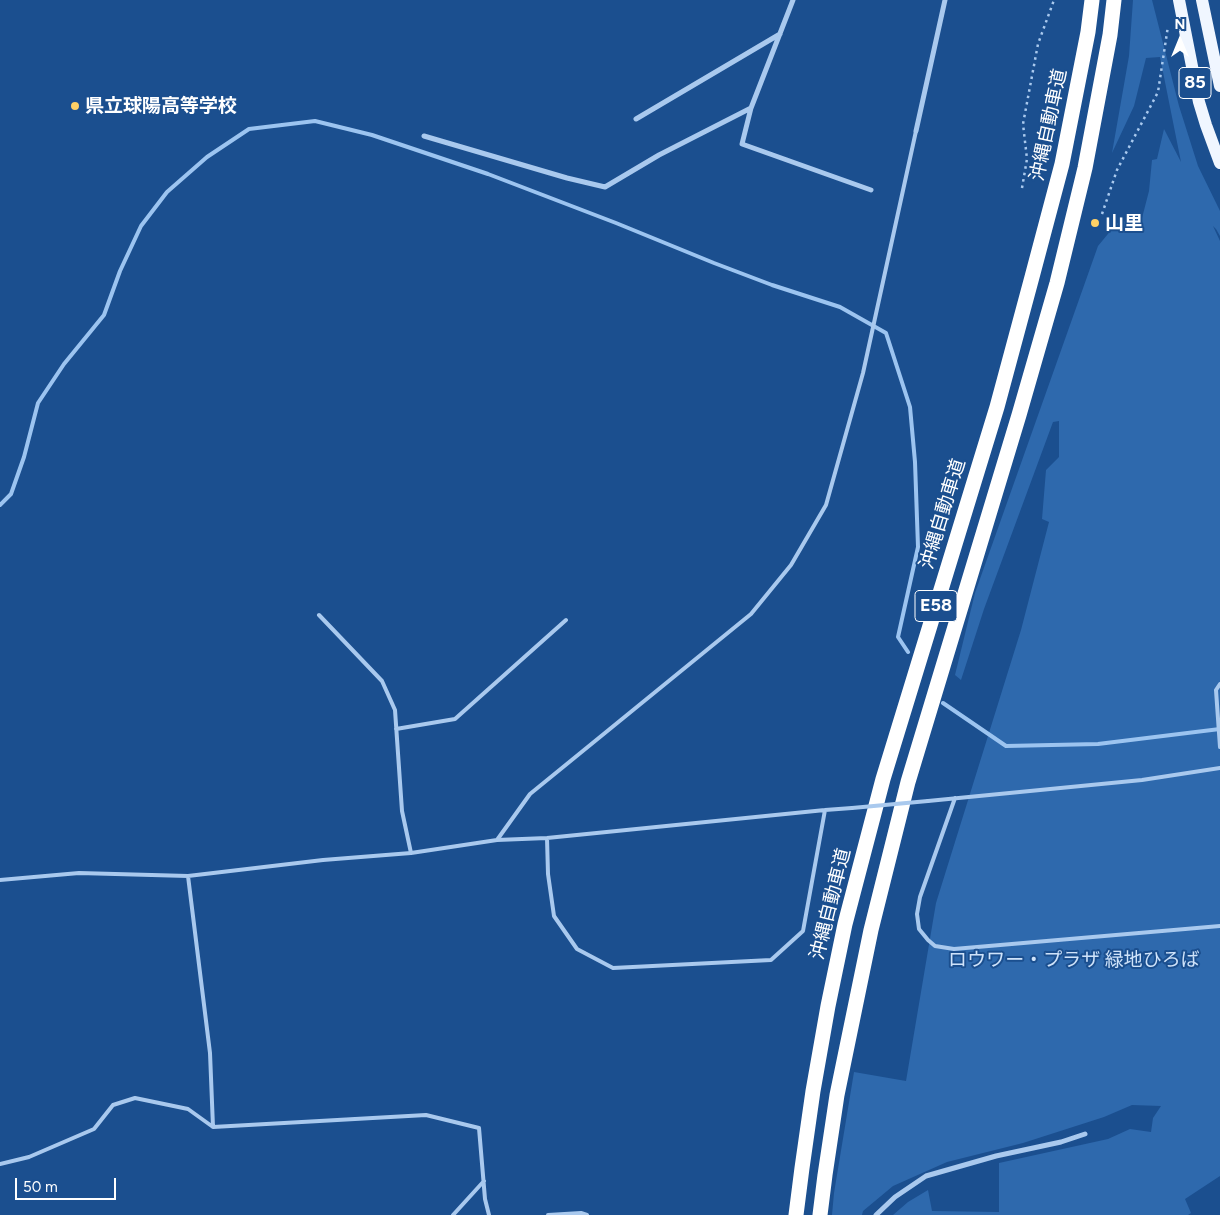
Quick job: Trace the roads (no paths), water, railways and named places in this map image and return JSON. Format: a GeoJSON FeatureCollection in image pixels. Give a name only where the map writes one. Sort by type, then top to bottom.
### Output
{"type":"FeatureCollection","features":[{"type":"Feature","properties":{"kind":"highway","name":"沖縄自動車道"},"geometry":{"type":"LineString","coordinates":[[796,1215],[813,1090],[845,924],[883,779],[997,407],[1032,277],[1062,164],[1088,32],[1092,0]]}},
{"type":"Feature","properties":{"kind":"highway","name":"E58"},"geometry":{"type":"LineString","coordinates":[[820,1215],[837,1096],[871,930],[908,782],[1019,415],[1057,282],[1085,168],[1110,35],[1114,0]]}},
{"type":"Feature","properties":{"kind":"main road","name":"85"},"geometry":{"type":"LineString","coordinates":[[1179,0],[1199,102],[1220,163]]}},
{"type":"Feature","properties":{"kind":"main road","name":"85"},"geometry":{"type":"LineString","coordinates":[[1202,0],[1220,86]]}},
{"type":"Feature","properties":{"kind":"street"},"geometry":{"type":"LineString","coordinates":[[793,0],[752,108],[742,144],[871,190]]}},
{"type":"Feature","properties":{"kind":"street"},"geometry":{"type":"LineString","coordinates":[[916,131],[945,0]]}},
{"type":"Feature","properties":{"kind":"street"},"geometry":{"type":"LineString","coordinates":[[636,119],[780,34]]}},
{"type":"Feature","properties":{"kind":"street"},"geometry":{"type":"LineString","coordinates":[[424,136],[567,178],[605,187],[659,155],[752,108]]}},
{"type":"Feature","properties":{"kind":"street"},"geometry":{"type":"LineString","coordinates":[[876,1215],[895,1197],[926,1176],[996,1156],[1061,1142],[1085,1134]]}},
{"type":"Feature","properties":{"kind":"lane"},"geometry":{"type":"LineString","coordinates":[[497,840],[530,794],[752,614],[791,565],[826,505],[863,373],[916,131]]}},
{"type":"Feature","properties":{"kind":"lane"},"geometry":{"type":"LineString","coordinates":[[319,615],[382,681],[395,710],[402,811],[411,853]]}},
{"type":"Feature","properties":{"kind":"lane"},"geometry":{"type":"LineString","coordinates":[[396,728],[455,719],[566,620]]}},
{"type":"Feature","properties":{"kind":"lane"},"geometry":{"type":"LineString","coordinates":[[1220,684],[1216,690],[1220,747]]}},
{"type":"Feature","properties":{"kind":"lane"},"geometry":{"type":"LineString","coordinates":[[0,880],[79,873],[188,876],[323,860],[411,853],[497,840],[547,838],[1142,780],[1220,768]]}},
{"type":"Feature","properties":{"kind":"lane"},"geometry":{"type":"LineString","coordinates":[[955,798],[920,897],[917,914],[919,929],[935,946],[954,949],[1220,926]]}},
{"type":"Feature","properties":{"kind":"lane"},"geometry":{"type":"LineString","coordinates":[[547,838],[548,874],[554,916],[577,949],[613,968],[771,960],[803,931],[825,810]]}},
{"type":"Feature","properties":{"kind":"lane"},"geometry":{"type":"LineString","coordinates":[[188,876],[210,1053],[213,1127]]}},
{"type":"Feature","properties":{"kind":"lane"},"geometry":{"type":"LineString","coordinates":[[0,1164],[29,1157],[94,1129],[113,1105],[135,1098],[188,1109],[213,1127],[426,1115],[479,1128],[485,1199],[489,1215]]}},
{"type":"Feature","properties":{"kind":"lane"},"geometry":{"type":"LineString","coordinates":[[453,1215],[484,1181]]}},
{"type":"Feature","properties":{"kind":"lane"},"geometry":{"type":"LineString","coordinates":[[548,1215],[581,1213],[587,1215]]}},
{"type":"Feature","properties":{"kind":"waterway"},"geometry":{"type":"LineString","coordinates":[[0,505],[11,494],[24,457],[38,403],[64,364],[104,315],[120,271],[141,226],[167,192],[207,157],[249,129],[315,121],[372,135],[488,174],[772,285],[840,307],[886,333],[910,407],[915,462],[918,547],[898,637],[908,652]]}},
{"type":"Feature","properties":{"kind":"waterway"},"geometry":{"type":"LineString","coordinates":[[943,703],[1006,746],[1098,744],[1220,729]]}},
{"type":"Feature","properties":{"kind":"place","name":"県立球陽高等学校"},"geometry":{"type":"Point","coordinates":[75,106]}},
{"type":"Feature","properties":{"kind":"place","name":"山里"},"geometry":{"type":"Point","coordinates":[1095,223]}},
{"type":"Feature","properties":{"kind":"park label","name":"ロウワー・プラザ 緑地ひろば"},"geometry":{"type":"Point","coordinates":[1074,960]}}]}
